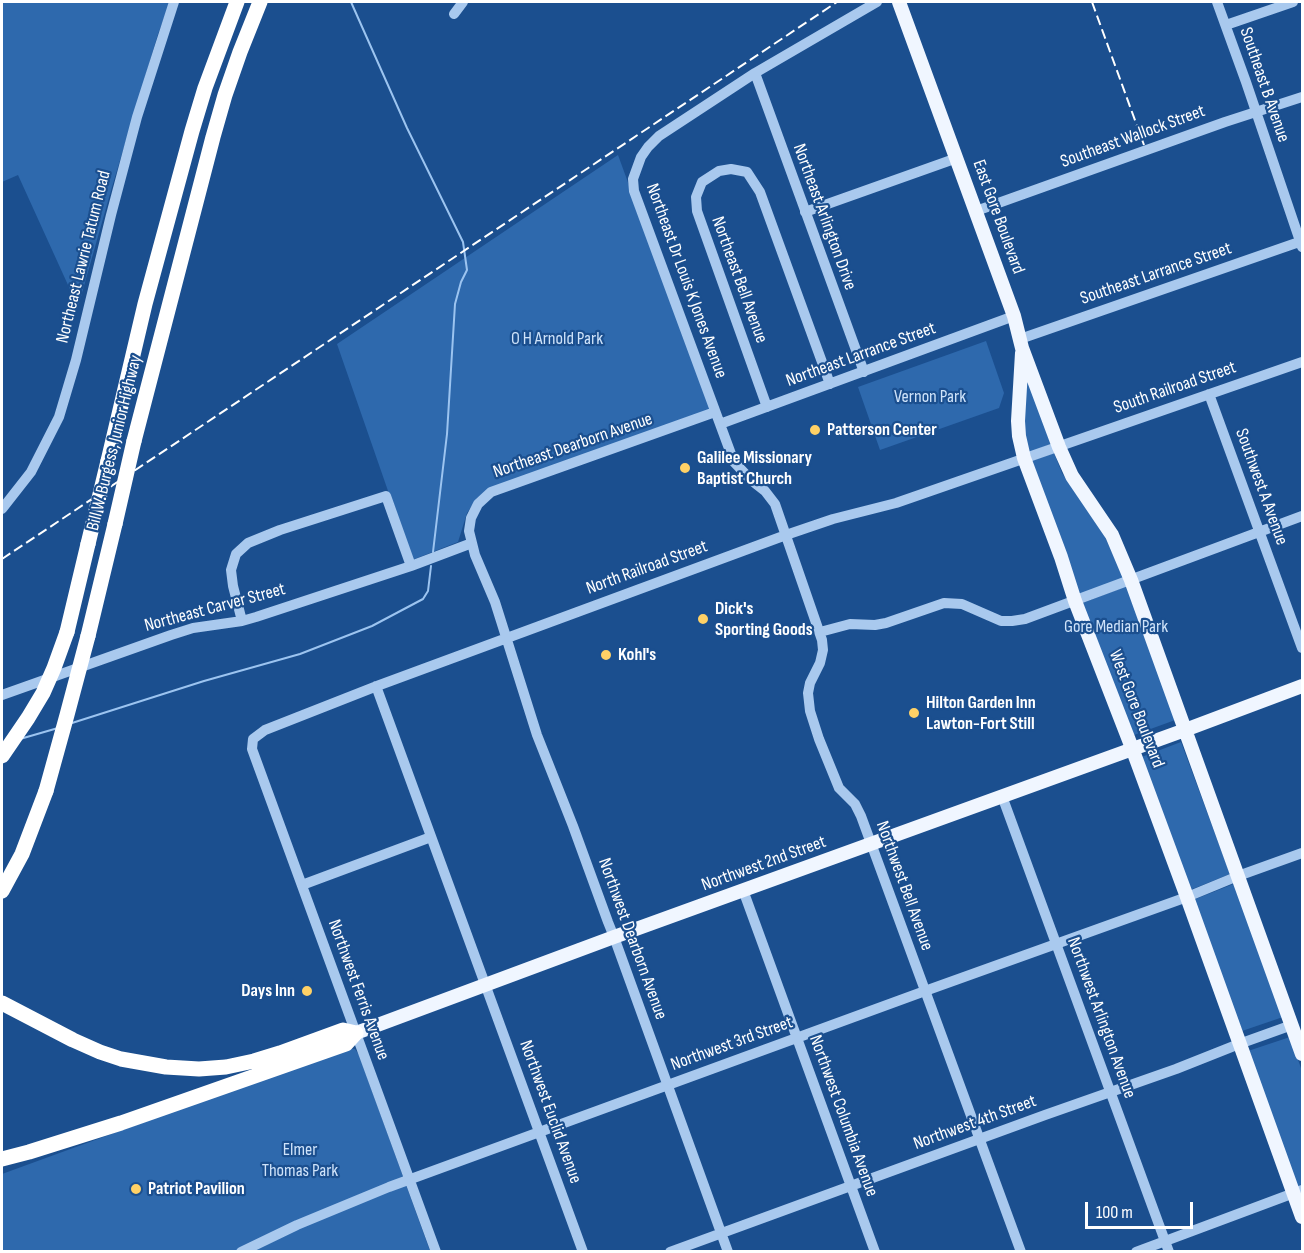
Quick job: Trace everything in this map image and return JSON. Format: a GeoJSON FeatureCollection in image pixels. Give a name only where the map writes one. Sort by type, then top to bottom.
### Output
{"type":"FeatureCollection","features":[{"type":"Feature","properties":{"kind":"highway","name":"Bill W. Burgess, Junior Highway"},"geometry":{"type":"LineString","coordinates":[[2,756],[43,693],[67,632],[145,304],[205,88],[237,2]]}},
{"type":"Feature","properties":{"kind":"highway"},"geometry":{"type":"LineString","coordinates":[[213,137],[244,2]]}},
{"type":"Feature","properties":{"kind":"highway","name":"Bill W. Burgess, Junior Highway"},"geometry":{"type":"LineString","coordinates":[[2,891],[22,854],[46,791],[68,715],[134,441],[213,137],[225,95],[259,2]]}},
{"type":"Feature","properties":{"kind":"highway"},"geometry":{"type":"LineString","coordinates":[[192,132],[231,52],[259,2]]}},
{"type":"Feature","properties":{"kind":"highway"},"geometry":{"type":"LineString","coordinates":[[2,1003],[100,1052],[121,1059],[166,1068],[226,1067],[280,1053],[343,1030],[356,1033],[346,1044],[121,1123],[2,1159]]}},
{"type":"Feature","properties":{"kind":"highway"},"geometry":{"type":"LineString","coordinates":[[2,1149],[70,1139]]}},
{"type":"Feature","properties":{"kind":"main road","name":"East Gore Boulevard"},"geometry":{"type":"LineString","coordinates":[[899,2],[1014,316],[1021,344],[1059,447]]}},
{"type":"Feature","properties":{"kind":"main road","name":"West Gore Boulevard"},"geometry":{"type":"LineString","coordinates":[[1021,344],[1018,421],[1024,458],[1075,601],[1187,897],[1239,1044],[1298,1192],[1302,1217]]}},
{"type":"Feature","properties":{"kind":"main road","name":"West Gore Boulevard"},"geometry":{"type":"LineString","coordinates":[[1059,447],[1072,476],[1112,535],[1131,580],[1302,1054]]}},
{"type":"Feature","properties":{"kind":"main road","name":"Northwest 2nd Street"},"geometry":{"type":"LineString","coordinates":[[356,1033],[1302,686]]}},
{"type":"Feature","properties":{"kind":"street","name":"Northeast Lawrie Tatum Road"},"geometry":{"type":"LineString","coordinates":[[2,509],[31,472],[59,417],[76,360],[137,117],[174,2]]}},
{"type":"Feature","properties":{"kind":"street"},"geometry":{"type":"LineString","coordinates":[[454,14],[463,2]]}},
{"type":"Feature","properties":{"kind":"street","name":"Northeast Dr Louis K Jones Avenue"},"geometry":{"type":"LineString","coordinates":[[715,412],[634,191],[633,179],[641,157],[659,136],[755,73],[877,2]]}},
{"type":"Feature","properties":{"kind":"street","name":"Southeast B Avenue"},"geometry":{"type":"LineString","coordinates":[[1217,2],[1302,243]]}},
{"type":"Feature","properties":{"kind":"street"},"geometry":{"type":"LineString","coordinates":[[1226,25],[1293,2]]}},
{"type":"Feature","properties":{"kind":"street","name":"Northeast Arlington Drive"},"geometry":{"type":"LineString","coordinates":[[755,73],[864,372]]}},
{"type":"Feature","properties":{"kind":"street","name":"Southeast Wallock Street"},"geometry":{"type":"LineString","coordinates":[[976,211],[1256,111],[1302,97]]}},
{"type":"Feature","properties":{"kind":"street"},"geometry":{"type":"LineString","coordinates":[[804,212],[957,158]]}},
{"type":"Feature","properties":{"kind":"street","name":"Northeast Bell Avenue"},"geometry":{"type":"LineString","coordinates":[[767,407],[697,211],[696,197],[702,182],[718,171],[731,169],[747,172],[760,192],[830,384]]}},
{"type":"Feature","properties":{"kind":"street","name":"Southeast Larrance Street"},"geometry":{"type":"LineString","coordinates":[[1021,344],[1302,243]]}},
{"type":"Feature","properties":{"kind":"street","name":"Northeast Larrance Street"},"geometry":{"type":"LineString","coordinates":[[720,424],[1014,316]]}},
{"type":"Feature","properties":{"kind":"street","name":"South Railroad Street"},"geometry":{"type":"LineString","coordinates":[[1059,447],[1302,362]]}},
{"type":"Feature","properties":{"kind":"street","name":"Southwest A Avenue"},"geometry":{"type":"LineString","coordinates":[[1209,393],[1302,648]]}},
{"type":"Feature","properties":{"kind":"street"},"geometry":{"type":"LineString","coordinates":[[715,412],[734,462],[765,491],[775,504],[786,535]]}},
{"type":"Feature","properties":{"kind":"street","name":"Northeast Dearborn Avenue"},"geometry":{"type":"LineString","coordinates":[[506,638],[495,602],[475,555],[469,531],[477,504],[491,492],[715,412]]}},
{"type":"Feature","properties":{"kind":"street","name":"North Railroad Street"},"geometry":{"type":"LineString","coordinates":[[254,739],[265,730],[376,686],[786,535],[833,519],[896,503],[1059,447]]}},
{"type":"Feature","properties":{"kind":"street"},"geometry":{"type":"LineString","coordinates":[[242,621],[231,570],[236,554],[248,543],[280,530],[386,496],[411,566]]}},
{"type":"Feature","properties":{"kind":"street"},"geometry":{"type":"LineString","coordinates":[[820,632],[850,624],[886,623],[944,603],[962,604],[1001,621],[1025,619],[1302,516]]}},
{"type":"Feature","properties":{"kind":"street","name":"Northwest Bell Avenue"},"geometry":{"type":"LineString","coordinates":[[786,535],[820,632],[823,650],[820,663],[810,683],[808,693],[810,711],[834,778],[839,788],[855,804],[871,844],[1021,1251]]}},
{"type":"Feature","properties":{"kind":"street","name":"Northeast Carver Street"},"geometry":{"type":"LineString","coordinates":[[2,695],[171,635],[193,628],[242,621],[411,566],[472,543]]}},
{"type":"Feature","properties":{"kind":"street","name":"Northwest Dearborn Avenue"},"geometry":{"type":"LineString","coordinates":[[506,638],[537,735],[573,826],[728,1251]]}},
{"type":"Feature","properties":{"kind":"street","name":"Northwest Euclid Avenue"},"geometry":{"type":"LineString","coordinates":[[376,686],[583,1251]]}},
{"type":"Feature","properties":{"kind":"street","name":"Northwest Ferris Avenue"},"geometry":{"type":"LineString","coordinates":[[254,739],[252,749],[436,1251]]}},
{"type":"Feature","properties":{"kind":"street","name":"Northwest Arlington Avenue"},"geometry":{"type":"LineString","coordinates":[[1002,796],[1167,1246]]}},
{"type":"Feature","properties":{"kind":"street"},"geometry":{"type":"LineString","coordinates":[[302,885],[431,837]]}},
{"type":"Feature","properties":{"kind":"street","name":"Northwest 3rd Street"},"geometry":{"type":"LineString","coordinates":[[241,1251],[297,1225],[410,1179],[1187,897],[1302,853]]}},
{"type":"Feature","properties":{"kind":"street","name":"Northwest Columbia Avenue"},"geometry":{"type":"LineString","coordinates":[[743,890],[875,1251]]}},
{"type":"Feature","properties":{"kind":"street","name":"Northwest 4th Street"},"geometry":{"type":"LineString","coordinates":[[670,1251],[1292,1025]]}},
{"type":"Feature","properties":{"kind":"street"},"geometry":{"type":"LineString","coordinates":[[1136,1251],[1167,1246],[1298,1192]]}},
{"type":"Feature","properties":{"kind":"green space"},"geometry":{"type":"Polygon","coordinates":[[[2,2],[170,2],[158,34],[78,307],[18,175],[2,182],[2,2]]]}},
{"type":"Feature","properties":{"kind":"green space","name":"O H Arnold Park"},"geometry":{"type":"Polygon","coordinates":[[[618,155],[710,407],[708,410],[477,498],[467,513],[458,542],[412,560],[337,344],[618,155]]]}},
{"type":"Feature","properties":{"kind":"green space","name":"Vernon Park"},"geometry":{"type":"Polygon","coordinates":[[[986,341],[1004,393],[999,408],[880,450],[858,387],[986,341]]]}},
{"type":"Feature","properties":{"kind":"green space"},"geometry":{"type":"Polygon","coordinates":[[[1027,377],[1051,444],[1026,454],[1023,438],[1027,377]]]}},
{"type":"Feature","properties":{"kind":"green space","name":"Gore Median Park"},"geometry":{"type":"Polygon","coordinates":[[[1054,453],[1062,473],[1105,537],[1124,579],[1078,595],[1028,462],[1054,453]]]}},
{"type":"Feature","properties":{"kind":"green space","name":"Gore Median Park"},"geometry":{"type":"Polygon","coordinates":[[[1127,586],[1178,719],[1134,735],[1080,604],[1127,586]]]}},
{"type":"Feature","properties":{"kind":"green space"},"geometry":{"type":"Polygon","coordinates":[[[1181,742],[1230,874],[1190,890],[1139,758],[1181,742]]]}},
{"type":"Feature","properties":{"kind":"green space"},"geometry":{"type":"Polygon","coordinates":[[[1236,883],[1283,1017],[1242,1031],[1193,900],[1236,883]]]}},
{"type":"Feature","properties":{"kind":"green space"},"geometry":{"type":"Polygon","coordinates":[[[1290,1037],[1302,1071],[1302,1184],[1296,1187],[1245,1052],[1290,1037]]]}},
{"type":"Feature","properties":{"kind":"green space","name":"Elmer Thomas Park"},"geometry":{"type":"Polygon","coordinates":[[[347,1048],[355,1049],[359,1055],[430,1251],[2,1252],[2,1174],[347,1048]]]}},
{"type":"Feature","properties":{"kind":"waterway"},"geometry":{"type":"LineString","coordinates":[[351,2],[407,128],[463,242],[467,270],[455,304],[447,434],[433,552]]}},
{"type":"Feature","properties":{"kind":"waterway"},"geometry":{"type":"LineString","coordinates":[[72,723],[204,681],[300,654],[372,626],[423,599],[428,591],[431,566]]}},
{"type":"Feature","properties":{"kind":"waterway"},"geometry":{"type":"LineString","coordinates":[[20,739],[58,728]]}},
{"type":"Feature","properties":{"kind":"railway"},"geometry":{"type":"LineString","coordinates":[[2,559],[837,2]]}},
{"type":"Feature","properties":{"kind":"railway"},"geometry":{"type":"LineString","coordinates":[[1092,2],[1144,145]]}},
{"type":"Feature","properties":{"kind":"place","name":"Patterson Center"},"geometry":{"type":"Point","coordinates":[815,430]}},
{"type":"Feature","properties":{"kind":"place","name":"Galilee Missionary Baptist Church"},"geometry":{"type":"Point","coordinates":[685,468]}},
{"type":"Feature","properties":{"kind":"place","name":"Dick's Sporting Goods"},"geometry":{"type":"Point","coordinates":[703,619]}},
{"type":"Feature","properties":{"kind":"place","name":"Kohl's"},"geometry":{"type":"Point","coordinates":[606,655]}},
{"type":"Feature","properties":{"kind":"place","name":"Hilton Garden Inn Lawton-Fort Still"},"geometry":{"type":"Point","coordinates":[914,713]}},
{"type":"Feature","properties":{"kind":"place","name":"Days Inn"},"geometry":{"type":"Point","coordinates":[307,991]}},
{"type":"Feature","properties":{"kind":"place","name":"Patriot Pavilion"},"geometry":{"type":"Point","coordinates":[136,1189]}}]}
